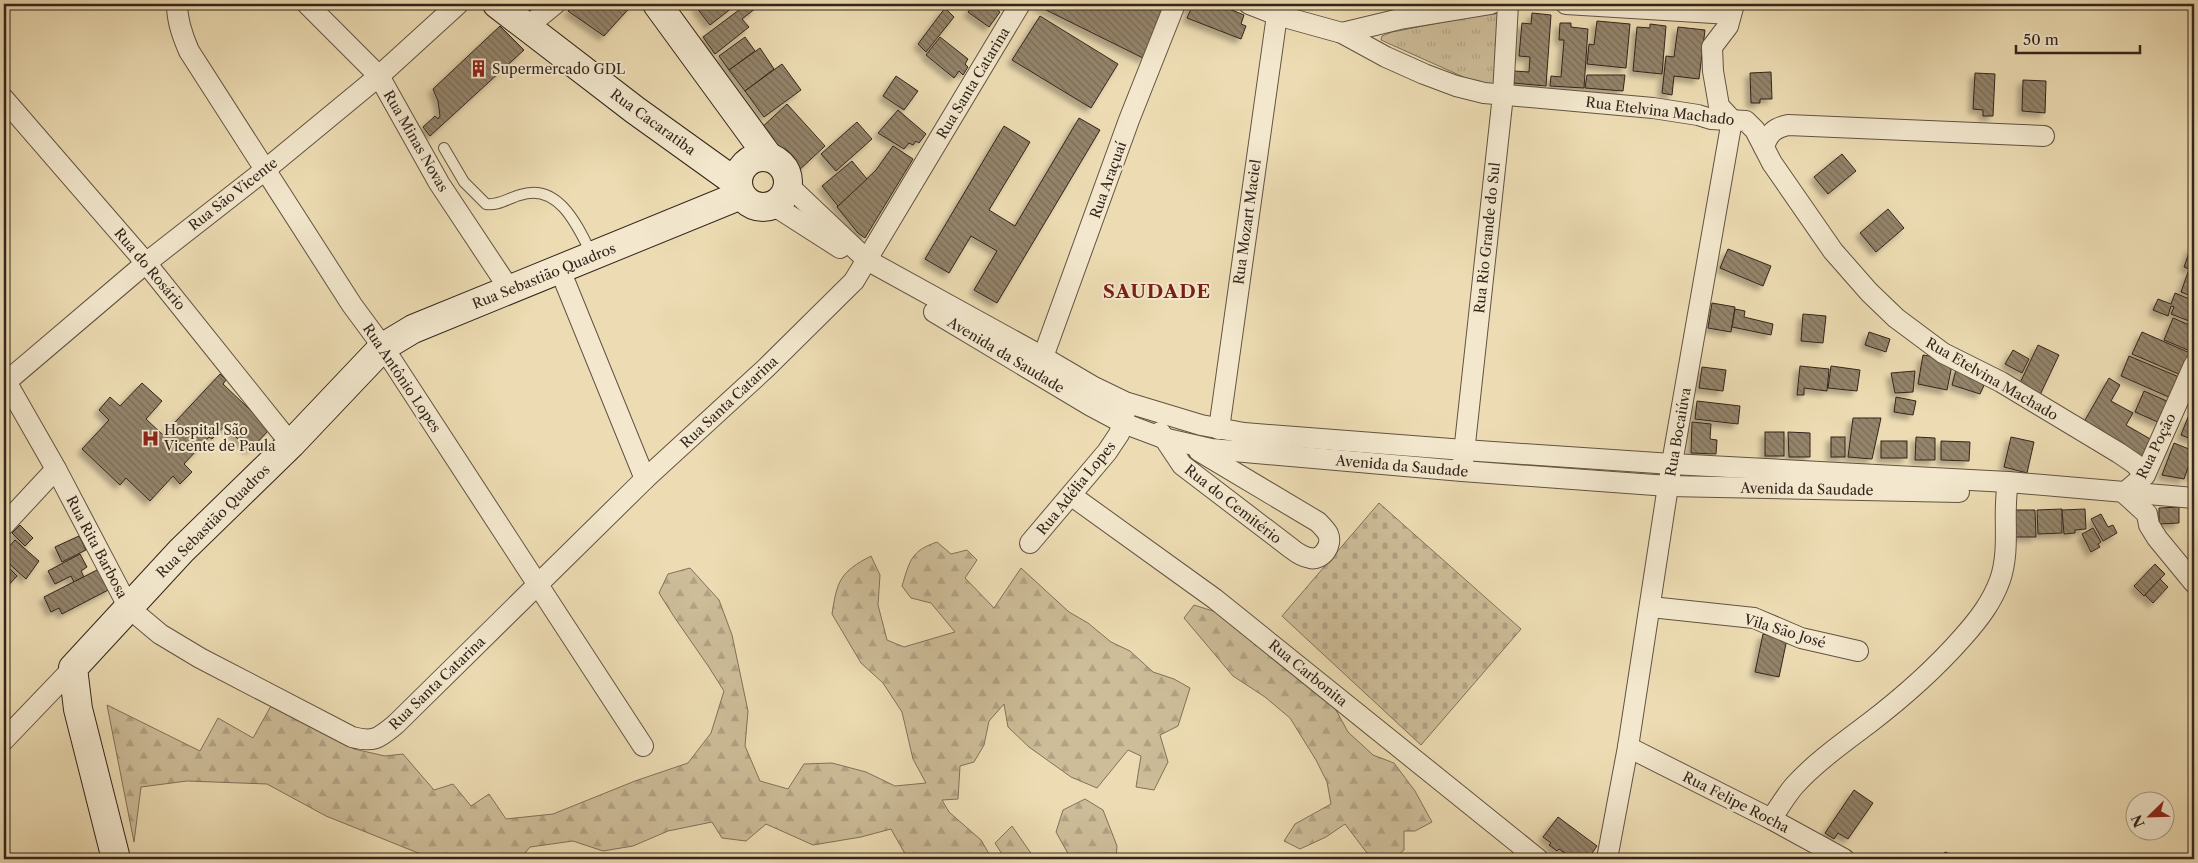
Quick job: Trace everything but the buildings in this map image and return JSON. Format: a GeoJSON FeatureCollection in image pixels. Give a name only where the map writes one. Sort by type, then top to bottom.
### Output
{"type":"FeatureCollection","features":[{"type":"Feature","properties":{"kind":"street","name":"Rua Antônio Lopes"},"geometry":{"type":"LineString","coordinates":[[177,4],[177,17],[189,51],[352,305],[383,347],[643,746]]}},
{"type":"Feature","properties":{"kind":"street","name":"Rua Minas Novas"},"geometry":{"type":"LineString","coordinates":[[307,4],[378,76],[439,183],[510,290]]}},
{"type":"Feature","properties":{"kind":"street","name":"Rua São Vicente"},"geometry":{"type":"LineString","coordinates":[[5,380],[146,263],[265,170],[378,76],[458,4]]}},
{"type":"Feature","properties":{"kind":"street","name":"Rua Cacaratiba"},"geometry":{"type":"LineString","coordinates":[[497,4],[739,190]]}},
{"type":"Feature","properties":{"kind":"street"},"geometry":{"type":"LineString","coordinates":[[527,27],[555,4]]}},
{"type":"Feature","properties":{"kind":"street"},"geometry":{"type":"LineString","coordinates":[[657,4],[768,156],[779,162],[787,172],[781,195],[755,206],[747,202],[739,190],[738,174],[742,166],[750,159],[768,156]]}},
{"type":"Feature","properties":{"kind":"street","name":"Rua Santa Catarina"},"geometry":{"type":"LineString","coordinates":[[367,741],[382,735],[396,724],[645,480],[766,368],[854,281],[1020,4]]}},
{"type":"Feature","properties":{"kind":"street","name":"Rua Araçuaí"},"geometry":{"type":"LineString","coordinates":[[1044,356],[1129,120],[1174,4]]}},
{"type":"Feature","properties":{"kind":"street","name":"Rua Etelvina Machado"},"geometry":{"type":"LineString","coordinates":[[1249,4],[1277,15],[1342,34],[1386,57],[1456,86],[1484,93],[1653,108],[1698,115],[1711,120],[1746,121],[1755,130],[1772,163],[1833,250],[1869,292],[1896,318],[1943,353],[2001,382],[2118,453],[2135,464],[2145,475]]}},
{"type":"Feature","properties":{"kind":"street"},"geometry":{"type":"LineString","coordinates":[[1342,34],[1400,19],[1491,4]]}},
{"type":"Feature","properties":{"kind":"street","name":"Rua Rio Grande do Sul"},"geometry":{"type":"LineString","coordinates":[[1462,471],[1503,95],[1508,4]]}},
{"type":"Feature","properties":{"kind":"street"},"geometry":{"type":"LineString","coordinates":[[1566,4],[1732,9],[1728,26],[1712,47],[1713,71],[1719,106],[1732,120]]}},
{"type":"Feature","properties":{"kind":"street","name":"Rua Mozart Maciel"},"geometry":{"type":"LineString","coordinates":[[1219,429],[1277,15]]}},
{"type":"Feature","properties":{"kind":"street","name":"Rua do Rosário"},"geometry":{"type":"LineString","coordinates":[[4,99],[146,263],[291,444]]}},
{"type":"Feature","properties":{"kind":"street","name":"Rua Bocaiúva"},"geometry":{"type":"LineString","coordinates":[[1607,859],[1651,607],[1668,486],[1732,120]]}},
{"type":"Feature","properties":{"kind":"street"},"geometry":{"type":"LineString","coordinates":[[1764,147],[1767,136],[1774,130],[1788,125],[2044,136]]}},
{"type":"Feature","properties":{"kind":"street","name":"Rua Sebastião Quadros"},"geometry":{"type":"LineString","coordinates":[[4,740],[181,551],[291,444],[383,347],[413,329],[560,270],[739,190]]}},
{"type":"Feature","properties":{"kind":"street","name":"Avenida da Saudade"},"geometry":{"type":"LineString","coordinates":[[781,195],[833,242],[865,264],[1091,406],[1124,423],[1163,438],[1189,445],[1248,453],[1668,486],[2006,488]]}},
{"type":"Feature","properties":{"kind":"street","name":"Avenida da Saudade"},"geometry":{"type":"LineString","coordinates":[[865,264],[1044,356],[1094,388],[1125,402],[1219,429],[1244,433],[1464,450],[2061,493],[2098,490],[2194,498]]}},
{"type":"Feature","properties":{"kind":"street"},"geometry":{"type":"LineString","coordinates":[[560,270],[645,480]]}},
{"type":"Feature","properties":{"kind":"street","name":"Rua Poção"},"geometry":{"type":"LineString","coordinates":[[2124,493],[2145,475],[2194,365]]}},
{"type":"Feature","properties":{"kind":"street","name":"Rua Rita Barbosa"},"geometry":{"type":"LineString","coordinates":[[5,380],[56,469],[129,608],[160,634],[200,658],[352,737],[367,741]]}},
{"type":"Feature","properties":{"kind":"street","name":"Rua Adélia Lopes"},"geometry":{"type":"LineString","coordinates":[[1030,543],[1072,496],[1107,452],[1124,423],[1125,402]]}},
{"type":"Feature","properties":{"kind":"street","name":"Rua do Cemitério"},"geometry":{"type":"LineString","coordinates":[[1148,408],[1163,438],[1182,465],[1292,550],[1310,558],[1317,558],[1324,553],[1329,544],[1328,535],[1318,522],[1189,445]]}},
{"type":"Feature","properties":{"kind":"street"},"geometry":{"type":"LineString","coordinates":[[1176,418],[1189,445]]}},
{"type":"Feature","properties":{"kind":"street"},"geometry":{"type":"LineString","coordinates":[[4,525],[56,469]]}},
{"type":"Feature","properties":{"kind":"street"},"geometry":{"type":"LineString","coordinates":[[1771,819],[1794,785],[1907,692],[1954,648],[1983,614],[1994,596],[2004,561],[2007,530],[2006,488]]}},
{"type":"Feature","properties":{"kind":"street"},"geometry":{"type":"LineString","coordinates":[[2124,493],[2147,514],[2157,538],[2194,584]]}},
{"type":"Feature","properties":{"kind":"street","name":"Rua Carbonita"},"geometry":{"type":"LineString","coordinates":[[1072,496],[1215,599],[1538,859]]}},
{"type":"Feature","properties":{"kind":"street","name":"Vila São José"},"geometry":{"type":"LineString","coordinates":[[1651,607],[1754,618],[1801,638],[1858,651]]}},
{"type":"Feature","properties":{"kind":"street"},"geometry":{"type":"LineString","coordinates":[[73,668],[78,709],[116,859]]}},
{"type":"Feature","properties":{"kind":"street","name":"Rua Felipe Rocha"},"geometry":{"type":"LineString","coordinates":[[1628,747],[1771,819],[1844,859]]}},
{"type":"Feature","properties":{"kind":"lane"},"geometry":{"type":"LineString","coordinates":[[444,148],[464,182],[486,204],[498,203],[529,192],[555,199],[570,217],[592,256]]}},
{"type":"Feature","properties":{"kind":"green space"},"geometry":{"type":"Polygon","coordinates":[[[1497,13],[1499,19],[1494,82],[1492,85],[1479,84],[1381,40],[1382,36],[1392,32],[1497,13]]]}},
{"type":"Feature","properties":{"kind":"green space"},"geometry":{"type":"Polygon","coordinates":[[[1476,460],[1661,471],[1660,476],[1477,464],[1476,460]]]}},
{"type":"Feature","properties":{"kind":"green space"},"geometry":{"type":"Polygon","coordinates":[[[1379,503],[1521,629],[1421,745],[1282,616],[1379,503]]]}},
{"type":"Feature","properties":{"kind":"green space"},"geometry":{"type":"Polygon","coordinates":[[[937,542],[951,554],[967,550],[977,560],[965,578],[994,608],[1021,568],[1069,612],[1088,623],[1111,642],[1130,651],[1153,672],[1174,679],[1190,688],[1178,726],[1160,735],[1168,762],[1154,790],[1136,787],[1141,756],[1128,750],[1097,788],[1071,777],[1029,747],[1008,727],[1004,704],[989,721],[984,745],[974,762],[960,766],[958,799],[942,800],[949,812],[981,840],[992,859],[908,859],[891,829],[861,837],[813,845],[766,824],[746,841],[722,838],[712,822],[668,831],[633,846],[603,851],[573,841],[530,847],[520,859],[433,859],[326,816],[267,784],[187,781],[141,787],[134,842],[107,705],[200,751],[218,718],[253,738],[272,704],[354,749],[385,756],[403,754],[434,790],[453,784],[471,806],[489,794],[506,819],[553,814],[635,781],[688,763],[711,733],[724,691],[659,593],[668,574],[690,568],[719,600],[732,635],[748,711],[745,746],[760,781],[788,789],[804,764],[832,763],[866,772],[895,786],[926,783],[913,759],[902,712],[883,683],[861,663],[832,614],[838,585],[846,573],[871,556],[880,575],[878,605],[887,640],[904,647],[955,632],[931,603],[911,598],[902,586],[907,569],[913,558],[928,545],[937,542]]]}},
{"type":"Feature","properties":{"kind":"green space"},"geometry":{"type":"Polygon","coordinates":[[[1194,605],[1216,612],[1331,701],[1348,732],[1373,755],[1394,763],[1415,791],[1432,822],[1415,831],[1404,831],[1404,850],[1393,859],[1367,853],[1345,824],[1326,837],[1300,849],[1284,841],[1295,824],[1331,804],[1327,782],[1290,718],[1265,697],[1233,676],[1184,618],[1194,605]]]}},
{"type":"Feature","properties":{"kind":"green space"},"geometry":{"type":"Polygon","coordinates":[[[1085,799],[1103,810],[1117,846],[1116,859],[1071,859],[1056,832],[1063,810],[1085,799]]]}},
{"type":"Feature","properties":{"kind":"green space"},"geometry":{"type":"Polygon","coordinates":[[[1012,826],[1035,859],[1005,859],[995,843],[1012,826]]]}},
{"type":"Feature","properties":{"kind":"place","name":"Supermercado GDL"},"geometry":{"type":"Point","coordinates":[478,69]}},
{"type":"Feature","properties":{"kind":"place","name":"Hospital São Vicente de Paula"},"geometry":{"type":"Point","coordinates":[150,438]}},
{"type":"Feature","properties":{"kind":"district","name":"SAUDADE"},"geometry":{"type":"Point","coordinates":[1157,291]}}]}
